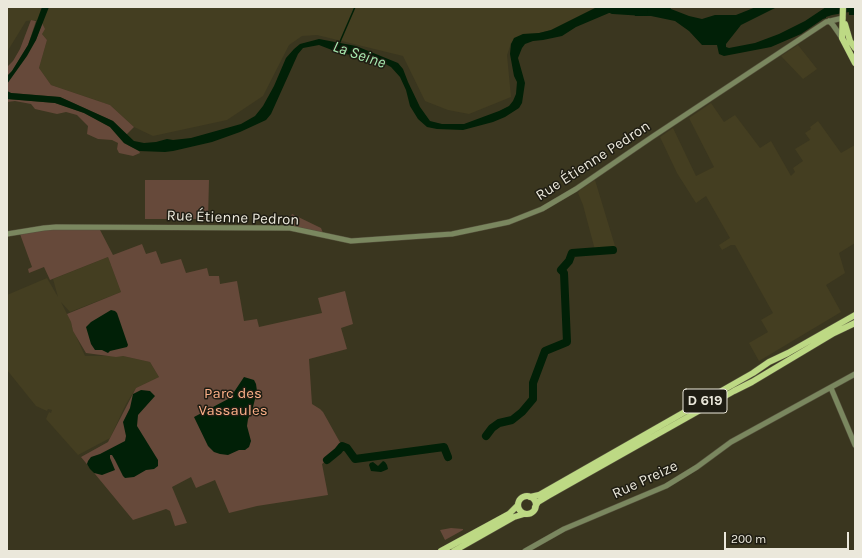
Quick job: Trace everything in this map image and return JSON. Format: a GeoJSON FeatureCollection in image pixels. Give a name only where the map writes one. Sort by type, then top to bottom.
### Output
{"type":"FeatureCollection","features":[{"type":"Feature","properties":{"kind":"main road"},"geometry":{"type":"LineString","coordinates":[[843,13],[842,38],[855,62]]}},
{"type":"Feature","properties":{"kind":"main road"},"geometry":{"type":"LineString","coordinates":[[843,13],[850,41],[855,48]]}},
{"type":"Feature","properties":{"kind":"main road","name":"D 619"},"geometry":{"type":"LineString","coordinates":[[530,497],[539,495],[753,373],[769,362],[788,353],[855,315]]}},
{"type":"Feature","properties":{"kind":"main road","name":"D 619"},"geometry":{"type":"LineString","coordinates":[[535,508],[538,502],[548,496],[752,382],[834,334],[855,324]]}},
{"type":"Feature","properties":{"kind":"main road"},"geometry":{"type":"LineString","coordinates":[[441,551],[509,514],[518,505],[521,498],[525,496],[534,500],[535,508],[530,513],[514,517],[454,551]]}},
{"type":"Feature","properties":{"kind":"main road"},"geometry":{"type":"LineString","coordinates":[[518,505],[520,511],[524,514]]}},
{"type":"Feature","properties":{"kind":"street","name":"Rue Étienne Pedron"},"geometry":{"type":"LineString","coordinates":[[7,234],[56,227],[290,228],[351,241],[452,234],[509,222],[542,209],[576,189],[826,22],[843,13]]}},
{"type":"Feature","properties":{"kind":"street"},"geometry":{"type":"LineString","coordinates":[[829,21],[842,38]]}},
{"type":"Feature","properties":{"kind":"street","name":"Rue Preize"},"geometry":{"type":"LineString","coordinates":[[525,551],[564,529],[666,486],[697,467],[731,442],[855,374]]}},
{"type":"Feature","properties":{"kind":"street"},"geometry":{"type":"LineString","coordinates":[[831,388],[855,445]]}},
{"type":"Feature","properties":{"kind":"shaded area"},"geometry":{"type":"Polygon","coordinates":[[[7,7],[597,7],[551,30],[539,33],[523,34],[511,43],[507,55],[511,97],[469,114],[448,110],[425,101],[403,56],[317,35],[302,36],[289,45],[263,96],[227,120],[153,136],[134,127],[110,105],[51,85],[39,68],[47,40],[42,34],[42,23],[35,20],[26,21],[7,52],[7,7]]]}},
{"type":"Feature","properties":{"kind":"shaded area"},"geometry":{"type":"Polygon","coordinates":[[[798,45],[817,69],[803,79],[781,56],[798,45]]]}},
{"type":"Feature","properties":{"kind":"shaded area"},"geometry":{"type":"Polygon","coordinates":[[[711,103],[724,122],[735,115],[760,148],[771,141],[791,176],[795,172],[793,168],[803,161],[795,149],[810,140],[805,133],[818,121],[841,153],[855,145],[855,243],[839,253],[845,273],[826,285],[841,312],[759,361],[749,343],[768,332],[761,320],[773,313],[735,245],[731,245],[722,250],[719,245],[730,238],[706,196],[696,203],[677,173],[660,137],[673,128],[696,176],[714,167],[689,118],[711,103]]]}},
{"type":"Feature","properties":{"kind":"shaded area"},"geometry":{"type":"Polygon","coordinates":[[[595,180],[615,246],[613,249],[595,250],[583,205],[578,193],[595,180]]]}},
{"type":"Feature","properties":{"kind":"shaded area"},"geometry":{"type":"Polygon","coordinates":[[[108,257],[121,292],[70,312],[61,302],[71,322],[73,331],[85,356],[123,356],[150,362],[159,377],[136,388],[126,404],[110,438],[78,455],[46,419],[49,412],[51,413],[52,410],[48,409],[47,411],[36,406],[7,370],[7,295],[47,278],[58,297],[53,279],[108,257]]]}},
{"type":"Feature","properties":{"kind":"green space"},"geometry":{"type":"Polygon","coordinates":[[[31,20],[36,21],[28,45],[12,71],[7,76],[7,67],[13,61],[20,49],[31,20]]]}},
{"type":"Feature","properties":{"kind":"green space"},"geometry":{"type":"Polygon","coordinates":[[[42,23],[45,29],[42,34],[47,40],[39,68],[51,85],[110,105],[134,127],[126,135],[113,121],[60,97],[11,93],[7,91],[7,83],[36,40],[42,23]]]}},
{"type":"Feature","properties":{"kind":"green space"},"geometry":{"type":"Polygon","coordinates":[[[7,99],[55,103],[84,113],[110,127],[124,143],[140,153],[133,156],[119,153],[117,149],[118,143],[112,140],[98,139],[87,134],[88,126],[77,115],[66,112],[57,114],[35,109],[31,104],[15,101],[7,102],[7,99]]]}},
{"type":"Feature","properties":{"kind":"green space"},"geometry":{"type":"Polygon","coordinates":[[[145,180],[209,180],[208,219],[145,219],[145,180]]]}},
{"type":"Feature","properties":{"kind":"green space"},"geometry":{"type":"Polygon","coordinates":[[[292,214],[321,228],[323,233],[295,228],[292,224],[292,214]]]}},
{"type":"Feature","properties":{"kind":"green space","name":"Parc des Vassaules"},"geometry":{"type":"Polygon","coordinates":[[[58,228],[99,228],[113,255],[142,244],[146,254],[156,251],[161,264],[181,259],[186,273],[207,268],[209,276],[219,276],[220,284],[237,281],[244,321],[257,319],[259,327],[322,313],[318,298],[345,291],[353,324],[341,328],[347,349],[309,359],[312,404],[323,412],[342,446],[322,464],[328,495],[257,506],[229,513],[215,480],[196,488],[191,477],[172,487],[187,523],[175,526],[170,511],[166,509],[133,520],[81,457],[108,442],[136,388],[159,377],[150,362],[123,356],[116,357],[86,353],[73,331],[67,314],[121,292],[108,257],[50,280],[44,267],[29,273],[28,269],[32,267],[20,234],[58,228]]]}},
{"type":"Feature","properties":{"kind":"green space"},"geometry":{"type":"Polygon","coordinates":[[[451,528],[463,530],[445,540],[440,530],[451,528]]]}},
{"type":"Feature","properties":{"kind":"water"},"geometry":{"type":"Polygon","coordinates":[[[42,7],[49,7],[36,40],[27,56],[7,84],[7,76],[12,71],[28,45],[42,7]]]}},
{"type":"Feature","properties":{"kind":"water"},"geometry":{"type":"Polygon","coordinates":[[[597,7],[624,7],[625,13],[609,13],[576,27],[562,36],[533,41],[525,44],[518,58],[525,83],[522,103],[519,108],[505,117],[493,122],[463,130],[427,127],[418,119],[410,106],[406,90],[400,77],[391,67],[382,62],[337,52],[319,45],[303,48],[298,54],[271,114],[266,120],[240,132],[212,142],[173,151],[139,151],[124,143],[110,127],[84,113],[55,103],[7,99],[7,91],[11,93],[60,97],[113,121],[134,141],[144,143],[167,139],[173,140],[191,138],[241,124],[255,116],[263,106],[274,86],[286,58],[300,44],[319,39],[356,46],[398,63],[403,69],[420,107],[430,121],[442,124],[464,124],[499,111],[509,106],[513,101],[516,94],[517,82],[514,76],[510,54],[511,44],[514,38],[523,34],[539,33],[551,30],[597,7]]]}},
{"type":"Feature","properties":{"kind":"water"},"geometry":{"type":"Polygon","coordinates":[[[633,7],[670,7],[671,9],[689,16],[702,19],[715,15],[736,15],[756,7],[775,7],[741,25],[726,44],[726,47],[729,48],[755,43],[779,34],[805,21],[826,7],[855,7],[855,15],[849,15],[849,12],[832,15],[826,17],[801,34],[771,47],[724,56],[719,54],[717,45],[702,45],[689,31],[675,21],[651,16],[635,16],[633,7]]]}},
{"type":"Feature","properties":{"kind":"water"},"geometry":{"type":"Polygon","coordinates":[[[111,310],[117,313],[128,345],[127,347],[110,351],[108,353],[102,350],[95,350],[91,344],[86,327],[91,322],[111,310]]]}},
{"type":"Feature","properties":{"kind":"water"},"geometry":{"type":"Polygon","coordinates":[[[244,377],[254,380],[257,391],[247,426],[251,441],[249,447],[245,450],[239,450],[228,455],[214,452],[208,446],[194,417],[230,398],[244,377]]]}},
{"type":"Feature","properties":{"kind":"water"},"geometry":{"type":"Polygon","coordinates":[[[141,390],[150,391],[155,396],[138,415],[137,426],[158,460],[158,466],[154,469],[146,470],[134,477],[125,478],[112,455],[110,455],[115,470],[102,475],[94,473],[87,464],[91,457],[125,441],[126,436],[123,422],[130,408],[133,394],[141,390]]]}},
{"type":"Feature","properties":{"kind":"water"},"geometry":{"type":"Polygon","coordinates":[[[383,461],[387,465],[388,469],[381,472],[371,471],[369,465],[370,463],[373,462],[378,466],[383,461]]]}},
{"type":"Feature","properties":{"kind":"waterway"},"geometry":{"type":"LineString","coordinates":[[339,44],[355,7]]}},
{"type":"Feature","properties":{"kind":"waterway","name":"La Seine"},"geometry":{"type":"LineString","coordinates":[[613,10],[644,12]]}},
{"type":"Feature","properties":{"kind":"waterway"},"geometry":{"type":"LineString","coordinates":[[486,436],[492,428],[499,423],[512,420],[522,412],[533,399],[533,383],[545,351],[567,342],[564,273],[561,270],[569,261],[572,253],[613,250]]}},
{"type":"Feature","properties":{"kind":"waterway"},"geometry":{"type":"LineString","coordinates":[[327,460],[342,446],[347,448],[355,459],[444,447],[448,457]]}}]}
